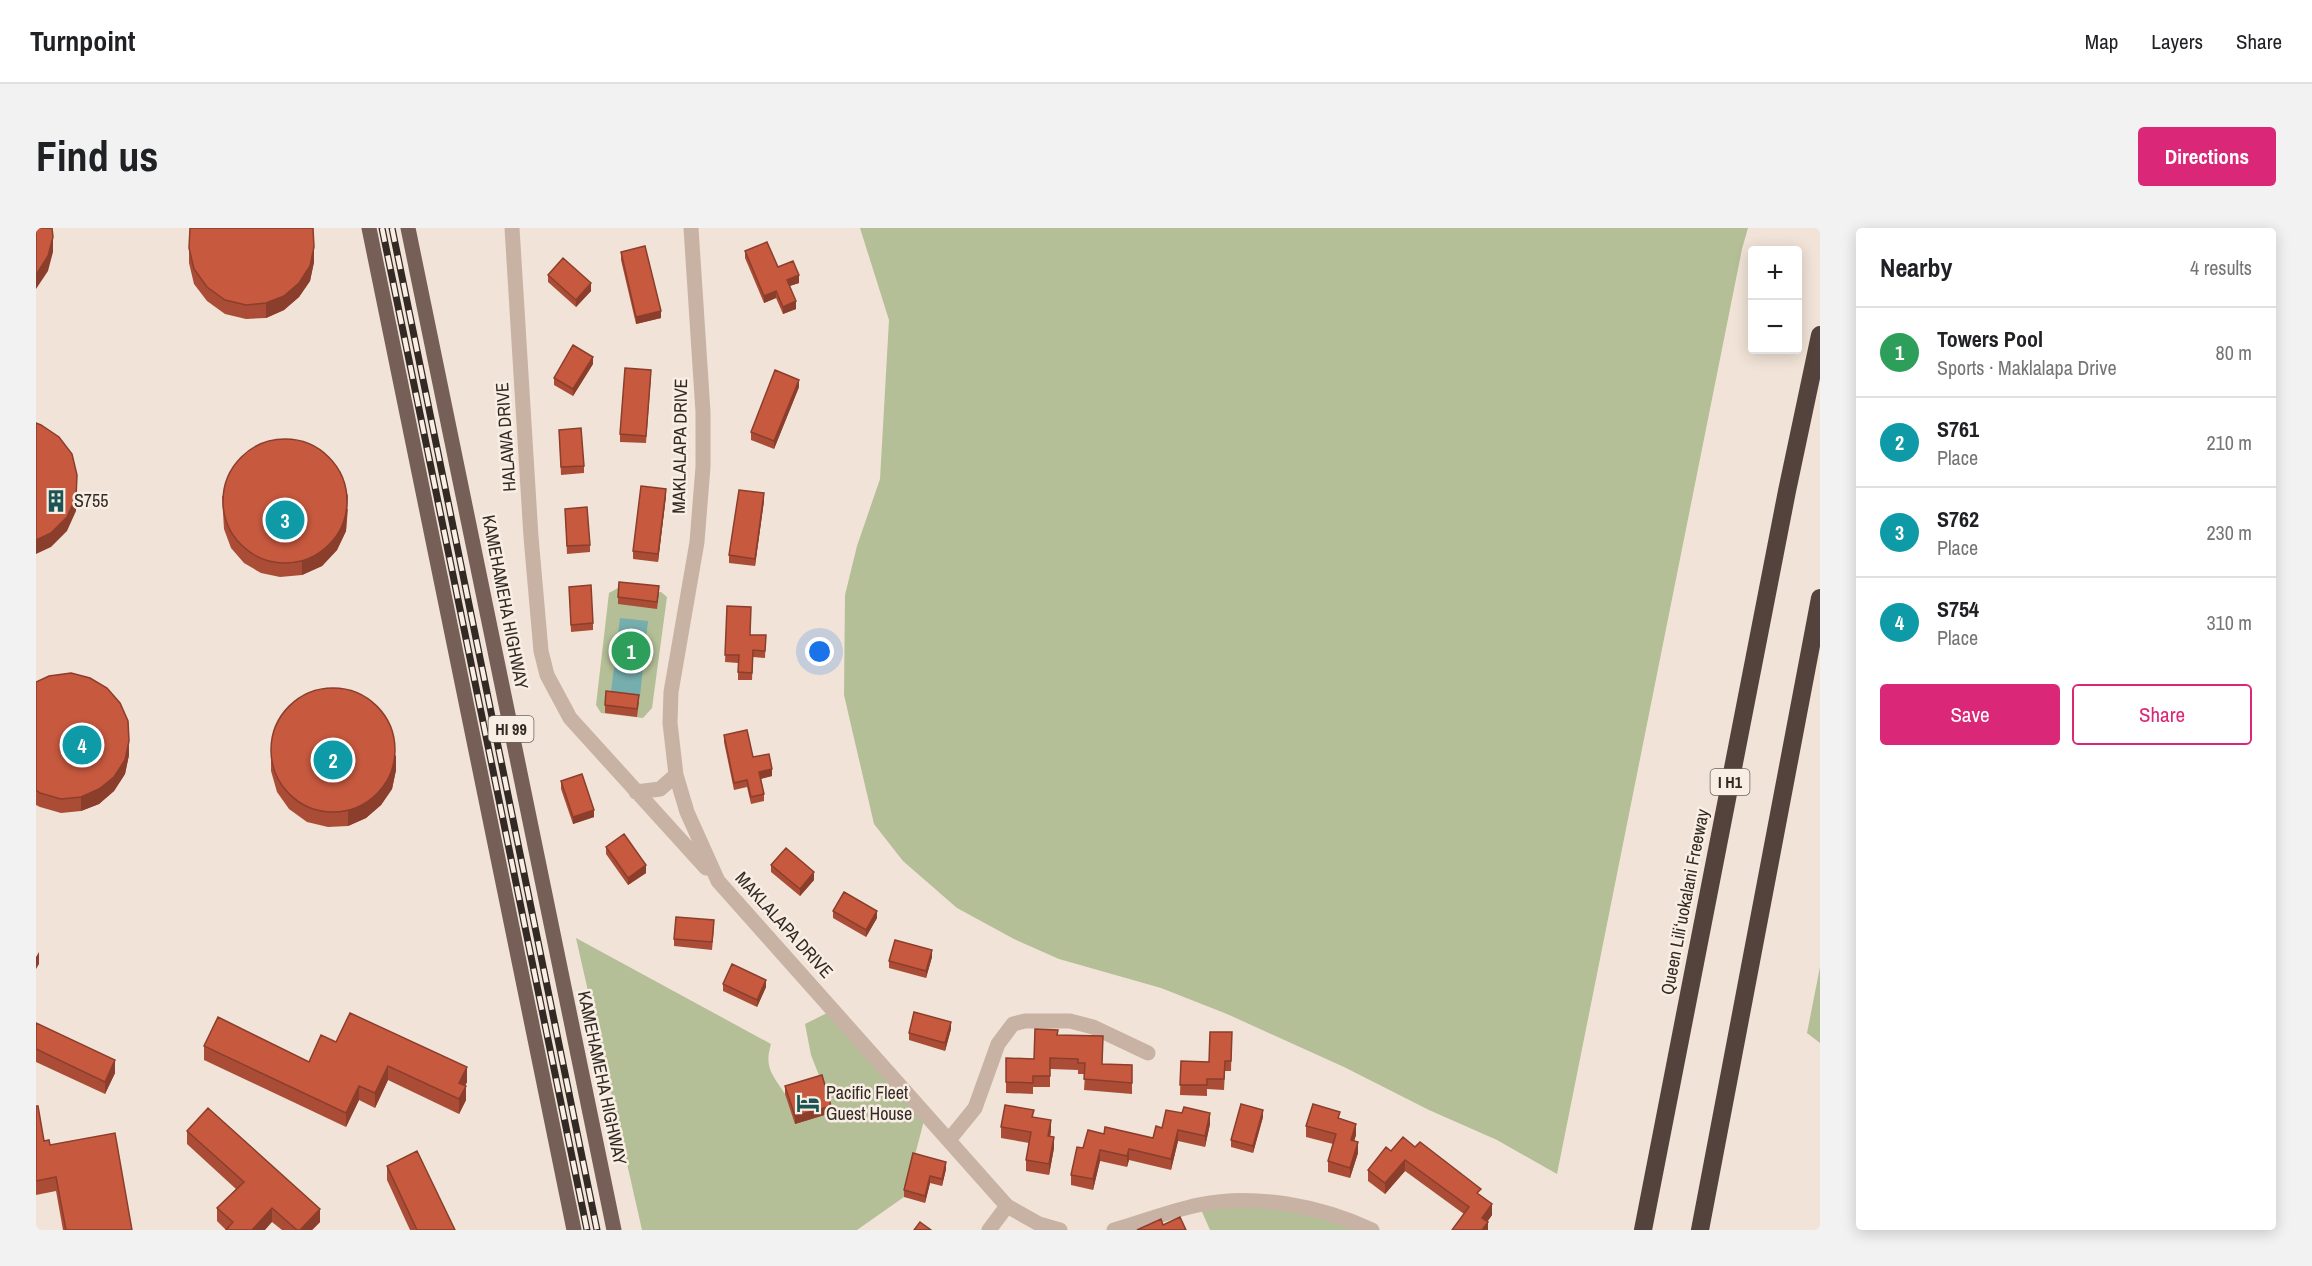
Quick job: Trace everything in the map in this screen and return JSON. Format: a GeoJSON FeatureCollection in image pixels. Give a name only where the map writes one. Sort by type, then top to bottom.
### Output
{"type":"FeatureCollection","features":[{"type":"Feature","properties":{"kind":"highway","name":"Queen Liliʻuokalani Freeway"},"geometry":{"type":"LineString","coordinates":[[1643,1230],[1787,491],[1820,335]]}},
{"type":"Feature","properties":{"kind":"highway"},"geometry":{"type":"LineString","coordinates":[[1700,1230],[1820,598]]}},
{"type":"Feature","properties":{"kind":"main road","name":"HI 99"},"geometry":{"type":"LineString","coordinates":[[369,228],[573,1230]]}},
{"type":"Feature","properties":{"kind":"main road","name":"KAMEHAMEHA HIGHWAY"},"geometry":{"type":"LineString","coordinates":[[408,228],[614,1230]]}},
{"type":"Feature","properties":{"kind":"street","name":"HALAWA DRIVE"},"geometry":{"type":"LineString","coordinates":[[512,228],[541,651],[557,697],[570,718],[718,881]]}},
{"type":"Feature","properties":{"kind":"street","name":"MAKLALAPA DRIVE"},"geometry":{"type":"LineString","coordinates":[[692,228],[703,412],[703,466],[697,542],[671,692],[670,723],[676,775],[687,812],[718,881],[1007,1206],[1039,1224],[1060,1230]]}},
{"type":"Feature","properties":{"kind":"street"},"geometry":{"type":"LineString","coordinates":[[636,792],[660,789],[676,775]]}},
{"type":"Feature","properties":{"kind":"street"},"geometry":{"type":"LineString","coordinates":[[950,1140],[975,1108],[998,1044],[1013,1024],[1070,1022],[1093,1027],[1148,1053]]}},
{"type":"Feature","properties":{"kind":"street"},"geometry":{"type":"LineString","coordinates":[[1114,1230],[1198,1205],[1252,1200],[1332,1215],[1372,1230]]}},
{"type":"Feature","properties":{"kind":"street"},"geometry":{"type":"LineString","coordinates":[[989,1230],[1007,1206]]}},
{"type":"Feature","properties":{"kind":"green space"},"geometry":{"type":"Polygon","coordinates":[[[860,228],[1748,228],[1557,1174],[1497,1140],[1227,1014],[1161,988],[1059,959],[1014,939],[957,908],[903,861],[874,824],[844,695],[845,595],[857,546],[880,479],[889,320],[860,228]]]}},
{"type":"Feature","properties":{"kind":"green space"},"geometry":{"type":"Polygon","coordinates":[[[618,588],[661,592],[667,597],[652,708],[643,718],[601,713],[596,705],[609,593],[618,588]]]}},
{"type":"Feature","properties":{"kind":"green space"},"geometry":{"type":"Polygon","coordinates":[[[576,938],[771,1044],[768,1059],[770,1070],[785,1094],[822,1083],[811,1055],[805,1024],[833,1010],[926,1113],[904,1197],[857,1230],[642,1230],[576,938]]]}},
{"type":"Feature","properties":{"kind":"green space"},"geometry":{"type":"Polygon","coordinates":[[[1820,967],[1820,1043],[1807,1033],[1820,967]]]}},
{"type":"Feature","properties":{"kind":"green space"},"geometry":{"type":"Polygon","coordinates":[[[1252,1200],[1372,1230],[1210,1230],[1199,1205],[1252,1200]]]}},
{"type":"Feature","properties":{"kind":"water"},"geometry":{"type":"Polygon","coordinates":[[[620,618],[648,621],[640,696],[611,692],[620,618]]]}},
{"type":"Feature","properties":{"kind":"building"},"geometry":{"type":"Polygon","coordinates":[[[36,228],[52,228],[53,237],[48,256],[36,275],[36,228]]]}},
{"type":"Feature","properties":{"kind":"building"},"geometry":{"type":"Polygon","coordinates":[[[190,228],[313,228],[314,247],[310,266],[299,283],[284,296],[266,303],[246,305],[225,300],[207,287],[194,269],[189,248],[190,228]]]}},
{"type":"Feature","properties":{"kind":"building"},"geometry":{"type":"Polygon","coordinates":[[[767,242],[778,267],[793,261],[799,275],[787,280],[796,301],[783,307],[776,291],[764,296],[745,251],[767,242]]]}},
{"type":"Feature","properties":{"kind":"building"},"geometry":{"type":"Polygon","coordinates":[[[645,246],[661,311],[636,317],[621,252],[645,246]]]}},
{"type":"Feature","properties":{"kind":"building"},"geometry":{"type":"Polygon","coordinates":[[[563,258],[591,283],[576,300],[548,275],[563,258]]]}},
{"type":"Feature","properties":{"kind":"building"},"geometry":{"type":"Polygon","coordinates":[[[573,345],[593,357],[573,389],[554,378],[573,345]]]}},
{"type":"Feature","properties":{"kind":"building"},"geometry":{"type":"Polygon","coordinates":[[[625,368],[651,370],[646,436],[620,434],[625,368]]]}},
{"type":"Feature","properties":{"kind":"building"},"geometry":{"type":"Polygon","coordinates":[[[775,370],[799,380],[774,441],[751,432],[775,370]]]}},
{"type":"Feature","properties":{"kind":"building","name":"S755"},"geometry":{"type":"Polygon","coordinates":[[[36,423],[59,437],[72,454],[77,475],[76,497],[67,517],[51,533],[36,540],[36,423]]]}},
{"type":"Feature","properties":{"kind":"building"},"geometry":{"type":"Polygon","coordinates":[[[581,428],[584,466],[561,467],[559,430],[581,428]]]}},
{"type":"Feature","properties":{"kind":"building"},"geometry":{"type":"Polygon","coordinates":[[[285,439],[309,443],[329,457],[343,477],[347,501],[343,525],[329,545],[309,559],[285,563],[261,559],[241,545],[227,525],[223,501],[227,477],[241,457],[261,443],[285,439]]]}},
{"type":"Feature","properties":{"kind":"building"},"geometry":{"type":"Polygon","coordinates":[[[641,486],[666,489],[658,554],[633,551],[641,486]]]}},
{"type":"Feature","properties":{"kind":"building"},"geometry":{"type":"Polygon","coordinates":[[[739,490],[764,493],[755,559],[729,555],[739,490]]]}},
{"type":"Feature","properties":{"kind":"building"},"geometry":{"type":"Polygon","coordinates":[[[587,507],[590,545],[567,546],[565,509],[587,507]]]}},
{"type":"Feature","properties":{"kind":"building"},"geometry":{"type":"Polygon","coordinates":[[[619,582],[659,586],[657,602],[618,597],[619,582]]]}},
{"type":"Feature","properties":{"kind":"building"},"geometry":{"type":"Polygon","coordinates":[[[591,585],[593,623],[571,625],[569,587],[591,585]]]}},
{"type":"Feature","properties":{"kind":"building"},"geometry":{"type":"Polygon","coordinates":[[[727,606],[751,607],[750,635],[766,635],[765,651],[753,650],[752,673],[738,672],[739,655],[725,655],[727,606]]]}},
{"type":"Feature","properties":{"kind":"building"},"geometry":{"type":"Polygon","coordinates":[[[71,673],[90,678],[107,688],[120,703],[128,721],[129,741],[125,760],[114,777],[99,789],[81,797],[61,799],[36,790],[36,682],[49,676],[71,673]]]}},
{"type":"Feature","properties":{"kind":"building"},"geometry":{"type":"Polygon","coordinates":[[[333,688],[357,693],[368,698],[377,706],[385,715],[390,726],[395,750],[390,774],[385,785],[377,794],[368,802],[357,807],[333,812],[309,807],[298,802],[289,794],[281,785],[276,774],[271,750],[276,726],[281,715],[289,706],[298,698],[309,693],[333,688]]]}},
{"type":"Feature","properties":{"kind":"building"},"geometry":{"type":"Polygon","coordinates":[[[606,691],[639,695],[637,709],[605,705],[606,691]]]}},
{"type":"Feature","properties":{"kind":"building"},"geometry":{"type":"Polygon","coordinates":[[[747,730],[753,757],[769,754],[772,769],[759,772],[764,794],[751,797],[747,780],[734,783],[724,735],[747,730]]]}},
{"type":"Feature","properties":{"kind":"building"},"geometry":{"type":"Polygon","coordinates":[[[582,774],[594,810],[573,817],[561,781],[582,774]]]}},
{"type":"Feature","properties":{"kind":"building"},"geometry":{"type":"Polygon","coordinates":[[[624,834],[646,865],[628,878],[606,847],[624,834]]]}},
{"type":"Feature","properties":{"kind":"building"},"geometry":{"type":"Polygon","coordinates":[[[786,848],[814,872],[800,889],[771,865],[786,848]]]}},
{"type":"Feature","properties":{"kind":"building"},"geometry":{"type":"Polygon","coordinates":[[[844,892],[877,911],[866,930],[833,911],[844,892]]]}},
{"type":"Feature","properties":{"kind":"building"},"geometry":{"type":"Polygon","coordinates":[[[676,917],[714,920],[712,942],[674,939],[676,917]]]}},
{"type":"Feature","properties":{"kind":"building"},"geometry":{"type":"Polygon","coordinates":[[[895,940],[932,950],[926,971],[889,961],[895,940]]]}},
{"type":"Feature","properties":{"kind":"building"},"geometry":{"type":"Polygon","coordinates":[[[732,964],[766,980],[757,1000],[723,984],[732,964]]]}},
{"type":"Feature","properties":{"kind":"building"},"geometry":{"type":"Polygon","coordinates":[[[914,1012],[951,1022],[945,1043],[909,1033],[914,1012]]]}},
{"type":"Feature","properties":{"kind":"building"},"geometry":{"type":"Polygon","coordinates":[[[350,1013],[467,1067],[459,1083],[466,1086],[459,1099],[388,1066],[375,1093],[359,1086],[346,1113],[204,1046],[218,1017],[309,1062],[321,1035],[336,1042],[350,1013]]]}},
{"type":"Feature","properties":{"kind":"building"},"geometry":{"type":"Polygon","coordinates":[[[36,1023],[115,1060],[105,1082],[36,1049],[36,1023]]]}},
{"type":"Feature","properties":{"kind":"building"},"geometry":{"type":"Polygon","coordinates":[[[1035,1029],[1058,1030],[1057,1035],[1103,1036],[1102,1064],[1132,1065],[1132,1083],[1084,1079],[1085,1063],[1078,1063],[1078,1059],[1050,1058],[1050,1076],[1033,1076],[1033,1083],[1006,1082],[1006,1058],[1034,1059],[1035,1029]]]}},
{"type":"Feature","properties":{"kind":"building"},"geometry":{"type":"Polygon","coordinates":[[[1210,1032],[1232,1032],[1231,1061],[1225,1061],[1224,1079],[1207,1079],[1207,1085],[1180,1085],[1181,1061],[1209,1062],[1210,1032]]]}},
{"type":"Feature","properties":{"kind":"building","name":"Pacific Fleet Guest House"},"geometry":{"type":"Polygon","coordinates":[[[822,1075],[831,1106],[795,1116],[785,1086],[822,1075]]]}},
{"type":"Feature","properties":{"kind":"building"},"geometry":{"type":"Polygon","coordinates":[[[1241,1104],[1263,1110],[1253,1146],[1231,1140],[1241,1104]]]}},
{"type":"Feature","properties":{"kind":"building"},"geometry":{"type":"Polygon","coordinates":[[[1313,1104],[1340,1112],[1338,1118],[1356,1124],[1351,1140],[1358,1142],[1350,1168],[1328,1161],[1336,1134],[1306,1126],[1313,1104]]]}},
{"type":"Feature","properties":{"kind":"building"},"geometry":{"type":"Polygon","coordinates":[[[1005,1105],[1034,1110],[1032,1117],[1051,1120],[1048,1136],[1054,1137],[1049,1164],[1026,1160],[1031,1132],[1001,1127],[1005,1105]]]}},
{"type":"Feature","properties":{"kind":"building"},"geometry":{"type":"Polygon","coordinates":[[[36,1106],[38,1106],[44,1141],[49,1140],[50,1145],[115,1133],[132,1230],[66,1230],[56,1177],[36,1181],[36,1106]]]}},
{"type":"Feature","properties":{"kind":"building"},"geometry":{"type":"Polygon","coordinates":[[[1184,1107],[1210,1113],[1205,1136],[1178,1130],[1171,1159],[1129,1149],[1127,1156],[1100,1150],[1093,1179],[1071,1175],[1077,1147],[1083,1148],[1088,1130],[1104,1134],[1105,1127],[1153,1138],[1156,1126],[1162,1128],[1166,1110],[1182,1113],[1184,1107]]]}},
{"type":"Feature","properties":{"kind":"building"},"geometry":{"type":"Polygon","coordinates":[[[208,1108],[320,1209],[300,1230],[297,1230],[272,1208],[252,1230],[226,1230],[233,1222],[217,1208],[244,1182],[187,1131],[208,1108]]]}},
{"type":"Feature","properties":{"kind":"building"},"geometry":{"type":"Polygon","coordinates":[[[1403,1137],[1415,1147],[1420,1142],[1481,1189],[1477,1193],[1492,1204],[1482,1218],[1488,1222],[1482,1230],[1452,1230],[1469,1207],[1405,1160],[1385,1183],[1368,1170],[1386,1147],[1391,1151],[1403,1137]]]}},
{"type":"Feature","properties":{"kind":"building"},"geometry":{"type":"Polygon","coordinates":[[[417,1151],[455,1230],[417,1230],[387,1166],[417,1151]]]}},
{"type":"Feature","properties":{"kind":"building"},"geometry":{"type":"Polygon","coordinates":[[[913,1153],[946,1162],[942,1179],[930,1176],[925,1196],[904,1190],[913,1153]]]}},
{"type":"Feature","properties":{"kind":"building"},"geometry":{"type":"Polygon","coordinates":[[[1180,1217],[1186,1230],[1137,1230],[1161,1219],[1163,1225],[1180,1217]]]}},
{"type":"Feature","properties":{"kind":"building"},"geometry":{"type":"Polygon","coordinates":[[[920,1222],[931,1230],[914,1230],[920,1222]]]}},
{"type":"Feature","properties":{"kind":"railway"},"geometry":{"type":"LineString","coordinates":[[382,228],[587,1230]]}},
{"type":"Feature","properties":{"kind":"railway"},"geometry":{"type":"LineString","coordinates":[[392,228],[597,1230]]}},
{"type":"Feature","properties":{"kind":"place","name":"S755"},"geometry":{"type":"Point","coordinates":[56,501]}},
{"type":"Feature","properties":{"kind":"place","name":"S762"},"geometry":{"type":"Point","coordinates":[285,520]}},
{"type":"Feature","properties":{"kind":"place","name":"Towers Pool"},"geometry":{"type":"Point","coordinates":[631,651]}},
{"type":"Feature","properties":{"kind":"place","name":"S754"},"geometry":{"type":"Point","coordinates":[82,745]}},
{"type":"Feature","properties":{"kind":"place","name":"S761"},"geometry":{"type":"Point","coordinates":[333,760]}},
{"type":"Feature","properties":{"kind":"place","name":"Pacific Fleet Guest House"},"geometry":{"type":"Point","coordinates":[808,1103]}}]}
